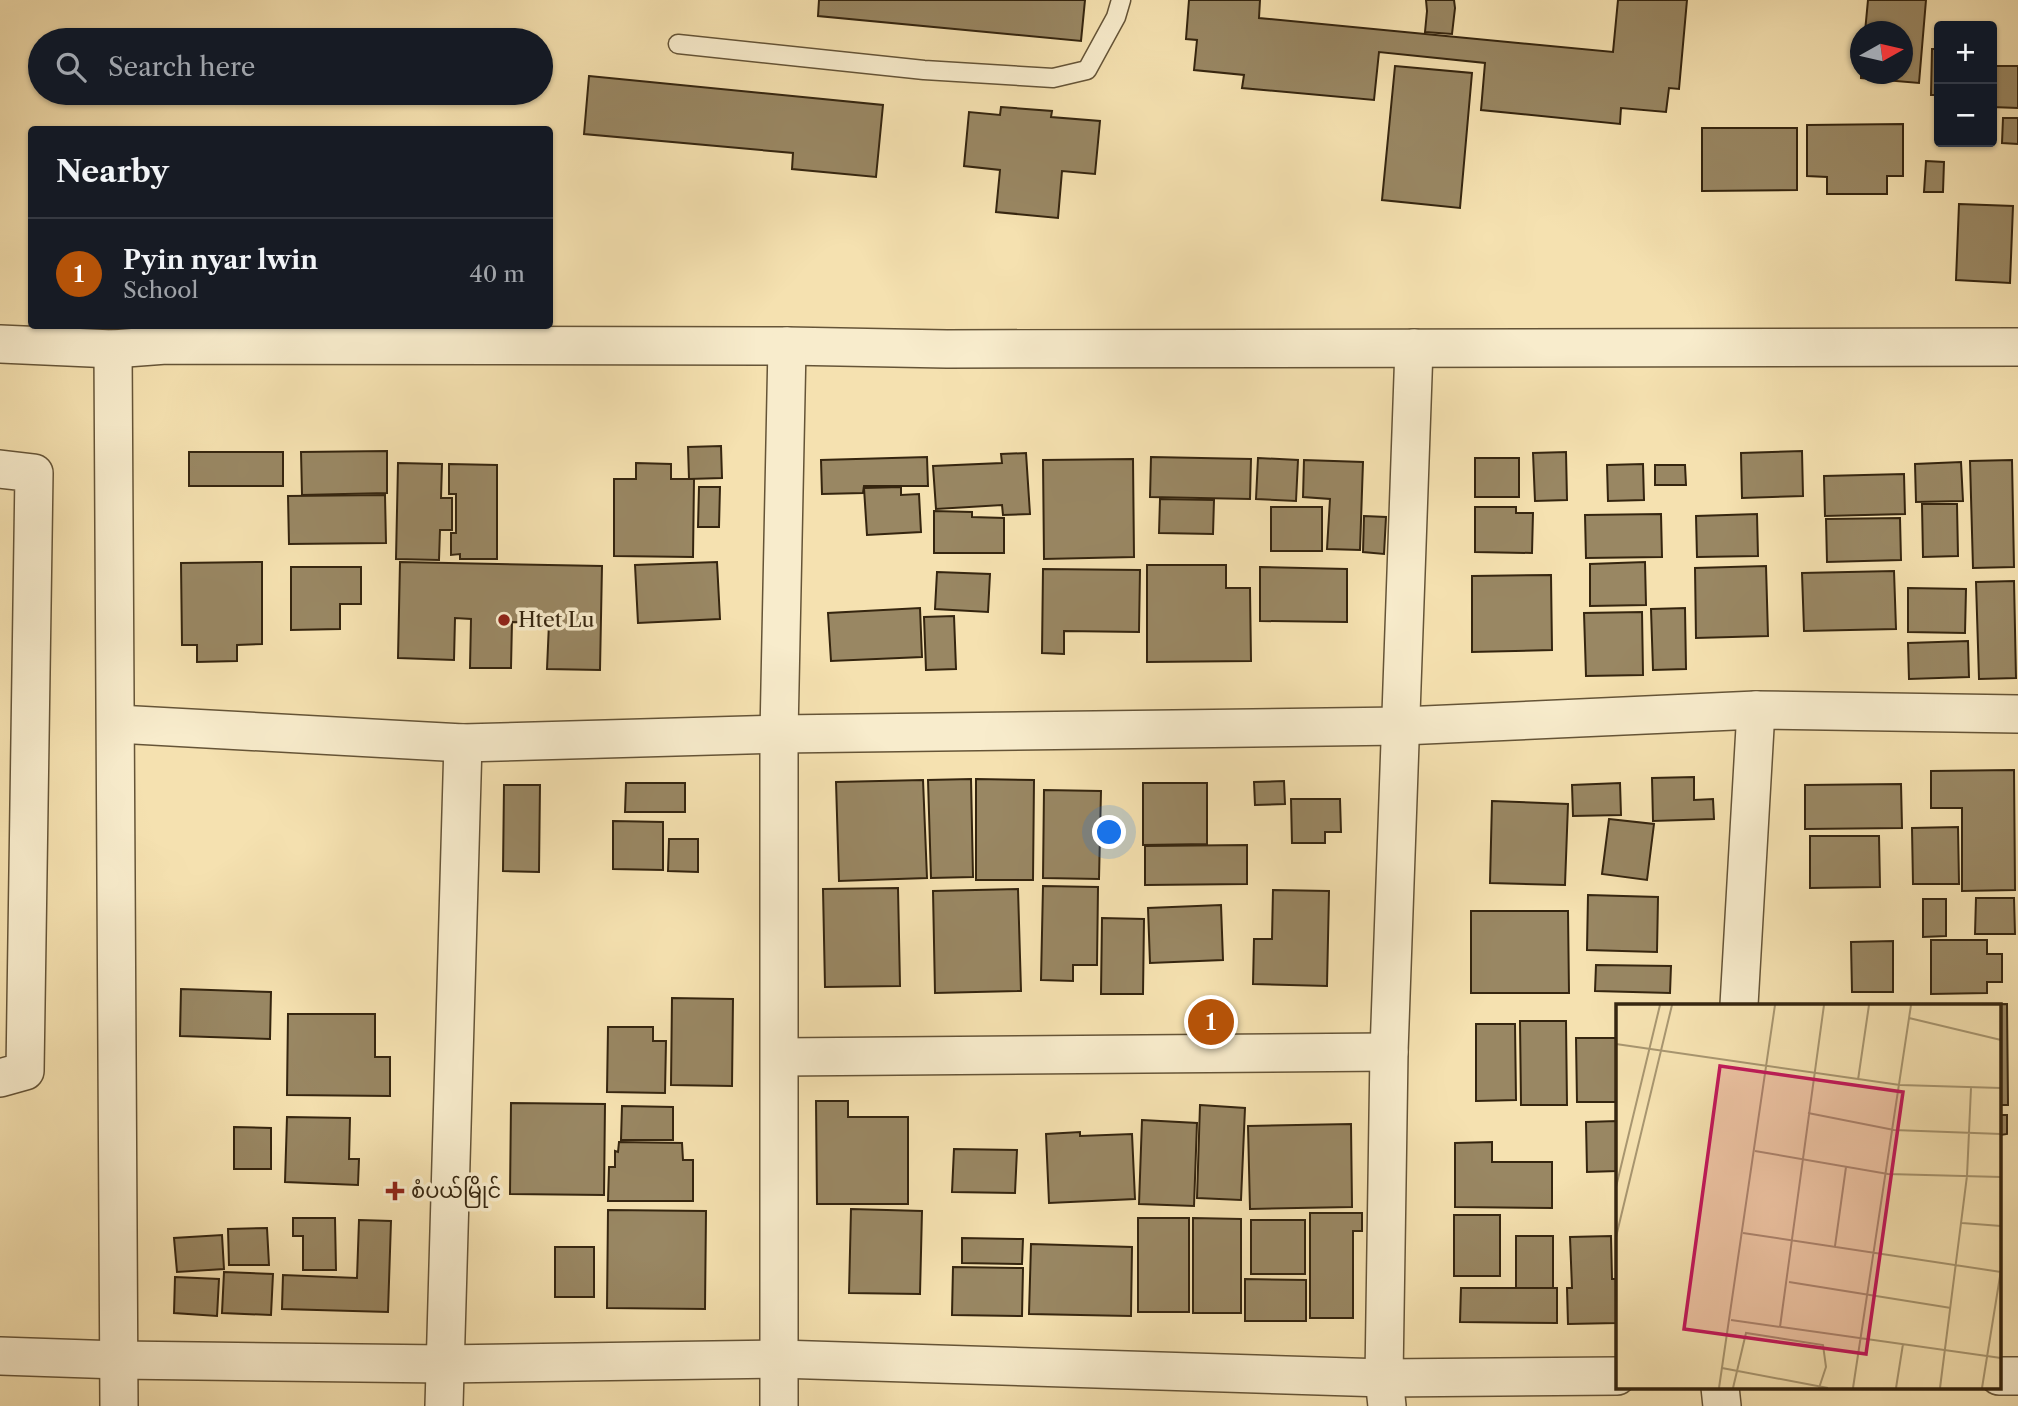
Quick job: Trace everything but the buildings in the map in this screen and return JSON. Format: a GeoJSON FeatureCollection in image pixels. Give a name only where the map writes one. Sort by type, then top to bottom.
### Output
{"type":"FeatureCollection","features":[{"type":"Feature","properties":{"kind":"street"},"geometry":{"type":"LineString","coordinates":[[0,344],[113,349],[166,345],[787,346],[947,349],[2018,347]]}},
{"type":"Feature","properties":{"kind":"street"},"geometry":{"type":"LineString","coordinates":[[779,1406],[779,734],[787,346]]}},
{"type":"Feature","properties":{"kind":"street"},"geometry":{"type":"LineString","coordinates":[[1386,1392],[1389,1052],[1414,348]]}},
{"type":"Feature","properties":{"kind":"street"},"geometry":{"type":"LineString","coordinates":[[113,349],[119,1406]]}},
{"type":"Feature","properties":{"kind":"street"},"geometry":{"type":"LineString","coordinates":[[0,469],[34,474],[25,1071],[0,1078]]}},
{"type":"Feature","properties":{"kind":"street"},"geometry":{"type":"LineString","coordinates":[[117,724],[463,743],[779,734],[1402,726],[1756,710],[2018,714]]}},
{"type":"Feature","properties":{"kind":"street"},"geometry":{"type":"LineString","coordinates":[[1739,1004],[1756,710]]}},
{"type":"Feature","properties":{"kind":"street"},"geometry":{"type":"LineString","coordinates":[[444,1406],[463,743]]}},
{"type":"Feature","properties":{"kind":"street"},"geometry":{"type":"LineString","coordinates":[[780,1058],[1389,1052]]}},
{"type":"Feature","properties":{"kind":"street"},"geometry":{"type":"LineString","coordinates":[[0,1356],[444,1364],[779,1359],[1386,1392],[1616,1376]]}},
{"type":"Feature","properties":{"kind":"street"},"geometry":{"type":"LineString","coordinates":[[2000,1376],[2018,1376]]}},
{"type":"Feature","properties":{"kind":"street"},"geometry":{"type":"LineString","coordinates":[[1720,1388],[1722,1406]]}},
{"type":"Feature","properties":{"kind":"lane"},"geometry":{"type":"LineString","coordinates":[[678,44],[924,70],[1053,78],[1087,70],[1116,17],[1121,0]]}},
{"type":"Feature","properties":{"kind":"place","name":"Htet Lu"},"geometry":{"type":"Point","coordinates":[504,620]}},
{"type":"Feature","properties":{"kind":"place","name":"Pyin nyar lwin"},"geometry":{"type":"Point","coordinates":[1211,1022]}},
{"type":"Feature","properties":{"kind":"place","name":"စံပယ်မြိုင်"},"geometry":{"type":"Point","coordinates":[395,1191]}}]}
